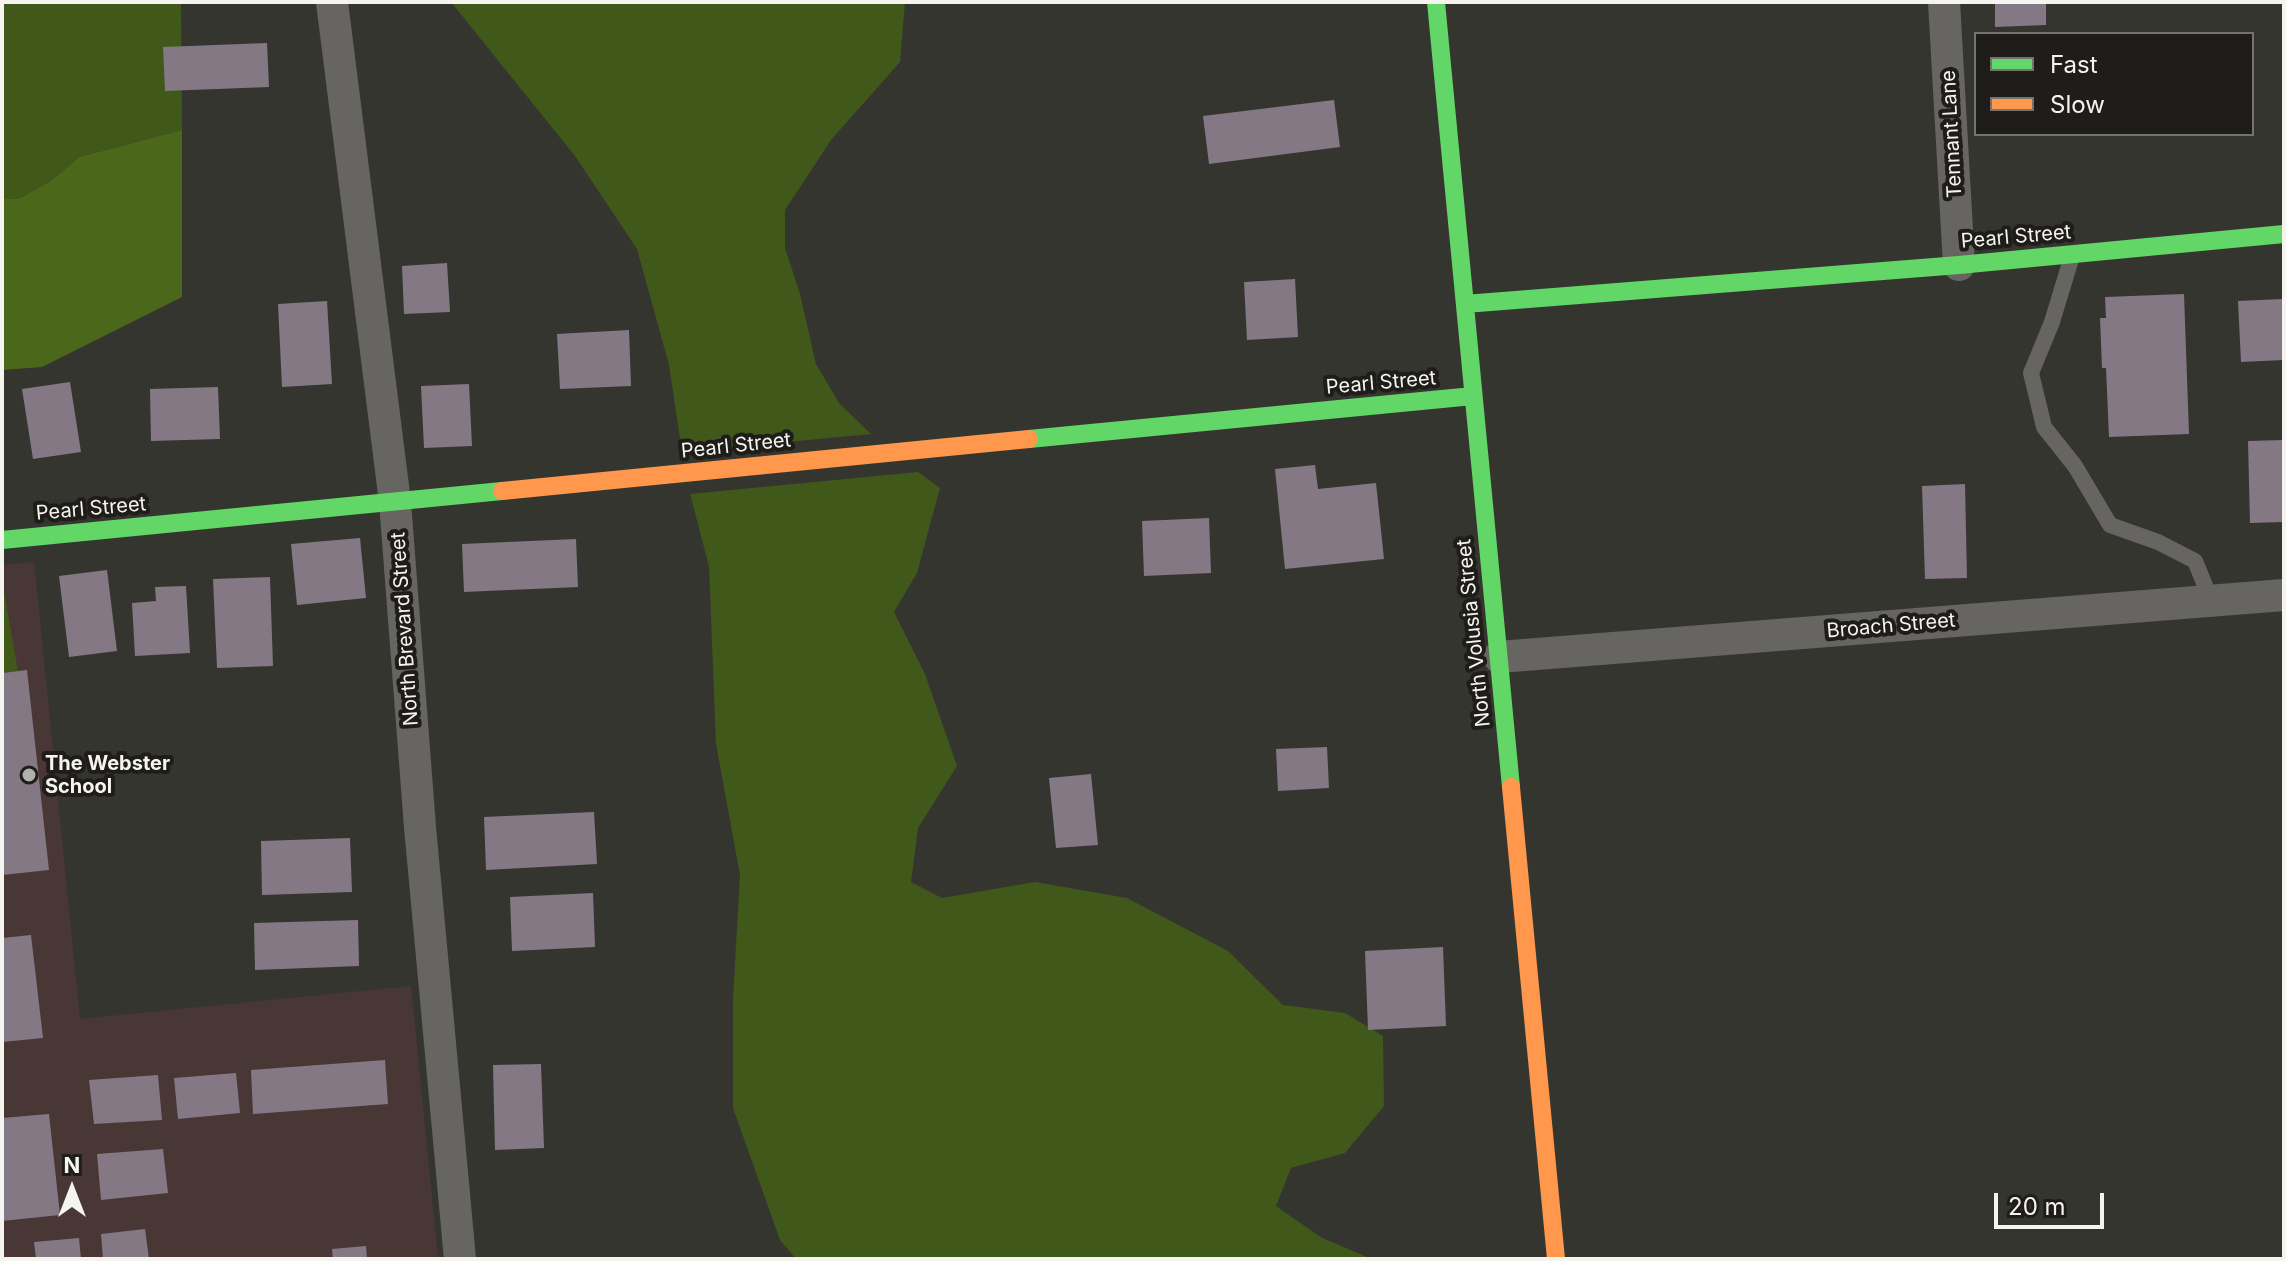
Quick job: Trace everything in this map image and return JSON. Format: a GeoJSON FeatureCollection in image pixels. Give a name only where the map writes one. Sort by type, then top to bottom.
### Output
{"type":"FeatureCollection","features":[{"type":"Feature","properties":{"kind":"street","name":"North Brevard Street"},"geometry":{"type":"LineString","coordinates":[[332,2],[395,502],[420,827],[460,1259]]}},
{"type":"Feature","properties":{"kind":"street","name":"North Volusia Street"},"geometry":{"type":"LineString","coordinates":[[1436,2],[1556,1259]]}},
{"type":"Feature","properties":{"kind":"street","name":"Tennant Lane"},"geometry":{"type":"LineString","coordinates":[[1944,2],[1959,265]]}},
{"type":"Feature","properties":{"kind":"street","name":"Pearl Street"},"geometry":{"type":"LineString","coordinates":[[1465,304],[1959,265],[2284,234]]}},
{"type":"Feature","properties":{"kind":"street","name":"Pearl Street"},"geometry":{"type":"LineString","coordinates":[[2,540],[1473,396]]}},
{"type":"Feature","properties":{"kind":"street","name":"Broach Street"},"geometry":{"type":"LineString","coordinates":[[1499,657],[2284,595]]}},
{"type":"Feature","properties":{"kind":"lane"},"geometry":{"type":"LineString","coordinates":[[2073,254],[2052,322],[2031,373],[2044,427],[2075,466],[2110,525],[2158,542],[2195,561],[2211,600]]}},
{"type":"Feature","properties":{"kind":"shaded area","name":"The Webster School"},"geometry":{"type":"Polygon","coordinates":[[[34,562],[80,1019],[411,986],[438,1259],[2,1259],[2,565],[34,562]]]}},
{"type":"Feature","properties":{"kind":"green space"},"geometry":{"type":"Polygon","coordinates":[[[2,2],[181,2],[182,130],[79,157],[51,181],[18,199],[2,199],[2,2]]]}},
{"type":"Feature","properties":{"kind":"green space"},"geometry":{"type":"Polygon","coordinates":[[[451,2],[905,2],[900,62],[831,140],[785,210],[785,248],[800,294],[816,364],[839,403],[871,434],[682,452],[669,365],[637,249],[575,156],[451,2]]]}},
{"type":"Feature","properties":{"kind":"green space"},"geometry":{"type":"Polygon","coordinates":[[[182,130],[182,297],[42,367],[2,370],[2,199],[18,199],[51,181],[79,157],[182,130]]]}},
{"type":"Feature","properties":{"kind":"green space"},"geometry":{"type":"Polygon","coordinates":[[[918,472],[940,488],[917,573],[894,612],[925,674],[957,766],[918,828],[911,882],[942,898],[1035,882],[1127,898],[1228,951],[1283,1005],[1345,1013],[1383,1036],[1384,1106],[1345,1153],[1291,1168],[1276,1206],[1322,1238],[1372,1259],[796,1259],[780,1240],[733,1108],[733,999],[740,875],[716,744],[709,566],[690,494],[918,472]]]}},
{"type":"Feature","properties":{"kind":"green space"},"geometry":{"type":"Polygon","coordinates":[[[2,580],[18,671],[2,673],[2,580]]]}},
{"type":"Feature","properties":{"kind":"building"},"geometry":{"type":"Polygon","coordinates":[[[1995,2],[2046,2],[2046,25],[1995,27],[1995,2]]]}},
{"type":"Feature","properties":{"kind":"building"},"geometry":{"type":"Polygon","coordinates":[[[267,43],[269,87],[165,91],[163,47],[267,43]]]}},
{"type":"Feature","properties":{"kind":"building"},"geometry":{"type":"Polygon","coordinates":[[[1334,100],[1340,147],[1209,164],[1203,116],[1334,100]]]}},
{"type":"Feature","properties":{"kind":"building"},"geometry":{"type":"Polygon","coordinates":[[[447,263],[450,312],[404,314],[402,266],[447,263]]]}},
{"type":"Feature","properties":{"kind":"building"},"geometry":{"type":"Polygon","coordinates":[[[1295,279],[1298,337],[1247,340],[1244,282],[1295,279]]]}},
{"type":"Feature","properties":{"kind":"building"},"geometry":{"type":"Polygon","coordinates":[[[2184,294],[2189,434],[2109,437],[2100,318],[2106,318],[2105,297],[2184,294]]]}},
{"type":"Feature","properties":{"kind":"building"},"geometry":{"type":"Polygon","coordinates":[[[2284,299],[2284,360],[2241,362],[2238,301],[2284,299]]]}},
{"type":"Feature","properties":{"kind":"building"},"geometry":{"type":"Polygon","coordinates":[[[327,301],[332,384],[282,387],[278,304],[327,301]]]}},
{"type":"Feature","properties":{"kind":"building"},"geometry":{"type":"Polygon","coordinates":[[[629,330],[631,386],[560,389],[557,334],[629,330]]]}},
{"type":"Feature","properties":{"kind":"building"},"geometry":{"type":"Polygon","coordinates":[[[70,382],[81,452],[33,459],[22,389],[70,382]]]}},
{"type":"Feature","properties":{"kind":"building"},"geometry":{"type":"Polygon","coordinates":[[[469,384],[472,446],[424,448],[421,386],[469,384]]]}},
{"type":"Feature","properties":{"kind":"building"},"geometry":{"type":"Polygon","coordinates":[[[218,387],[220,439],[151,441],[150,389],[218,387]]]}},
{"type":"Feature","properties":{"kind":"building"},"geometry":{"type":"Polygon","coordinates":[[[2284,440],[2284,522],[2250,523],[2248,441],[2284,440]]]}},
{"type":"Feature","properties":{"kind":"building"},"geometry":{"type":"Polygon","coordinates":[[[1315,465],[1318,489],[1376,483],[1384,559],[1285,569],[1275,469],[1315,465]]]}},
{"type":"Feature","properties":{"kind":"building"},"geometry":{"type":"Polygon","coordinates":[[[1965,484],[1967,578],[1925,579],[1922,486],[1965,484]]]}},
{"type":"Feature","properties":{"kind":"building"},"geometry":{"type":"Polygon","coordinates":[[[1209,518],[1211,573],[1144,576],[1142,521],[1209,518]]]}},
{"type":"Feature","properties":{"kind":"building"},"geometry":{"type":"Polygon","coordinates":[[[360,538],[366,598],[297,605],[291,544],[360,538]]]}},
{"type":"Feature","properties":{"kind":"building"},"geometry":{"type":"Polygon","coordinates":[[[576,539],[578,587],[464,592],[462,544],[576,539]]]}},
{"type":"Feature","properties":{"kind":"building"},"geometry":{"type":"Polygon","coordinates":[[[107,570],[117,651],[69,657],[59,576],[107,570]]]}},
{"type":"Feature","properties":{"kind":"building"},"geometry":{"type":"Polygon","coordinates":[[[270,577],[273,666],[217,668],[213,579],[270,577]]]}},
{"type":"Feature","properties":{"kind":"building"},"geometry":{"type":"Polygon","coordinates":[[[186,586],[190,653],[135,656],[132,603],[156,601],[155,587],[186,586]]]}},
{"type":"Feature","properties":{"kind":"building"},"geometry":{"type":"Polygon","coordinates":[[[27,670],[49,870],[2,875],[2,673],[27,670]]]}},
{"type":"Feature","properties":{"kind":"building"},"geometry":{"type":"Polygon","coordinates":[[[1327,747],[1329,788],[1278,791],[1276,749],[1327,747]]]}},
{"type":"Feature","properties":{"kind":"building"},"geometry":{"type":"Polygon","coordinates":[[[1091,774],[1098,845],[1056,848],[1049,778],[1091,774]]]}},
{"type":"Feature","properties":{"kind":"building"},"geometry":{"type":"Polygon","coordinates":[[[594,812],[597,864],[486,870],[484,817],[594,812]]]}},
{"type":"Feature","properties":{"kind":"building"},"geometry":{"type":"Polygon","coordinates":[[[350,838],[352,892],[262,895],[261,841],[350,838]]]}},
{"type":"Feature","properties":{"kind":"building"},"geometry":{"type":"Polygon","coordinates":[[[593,893],[595,947],[512,951],[510,897],[593,893]]]}},
{"type":"Feature","properties":{"kind":"building"},"geometry":{"type":"Polygon","coordinates":[[[358,920],[359,966],[255,970],[254,923],[358,920]]]}},
{"type":"Feature","properties":{"kind":"building"},"geometry":{"type":"Polygon","coordinates":[[[31,935],[43,1038],[2,1042],[2,938],[31,935]]]}},
{"type":"Feature","properties":{"kind":"building"},"geometry":{"type":"Polygon","coordinates":[[[1443,947],[1446,1026],[1368,1030],[1365,951],[1443,947]]]}},
{"type":"Feature","properties":{"kind":"building"},"geometry":{"type":"Polygon","coordinates":[[[385,1060],[388,1104],[253,1114],[251,1070],[385,1060]]]}},
{"type":"Feature","properties":{"kind":"building"},"geometry":{"type":"Polygon","coordinates":[[[541,1064],[544,1148],[495,1150],[493,1065],[541,1064]]]}},
{"type":"Feature","properties":{"kind":"building"},"geometry":{"type":"Polygon","coordinates":[[[236,1073],[240,1113],[178,1119],[174,1078],[236,1073]]]}},
{"type":"Feature","properties":{"kind":"building"},"geometry":{"type":"Polygon","coordinates":[[[158,1075],[162,1120],[94,1124],[89,1080],[158,1075]]]}},
{"type":"Feature","properties":{"kind":"building"},"geometry":{"type":"Polygon","coordinates":[[[49,1114],[60,1215],[2,1221],[2,1118],[49,1114]]]}},
{"type":"Feature","properties":{"kind":"building"},"geometry":{"type":"Polygon","coordinates":[[[163,1149],[168,1193],[101,1200],[97,1154],[163,1149]]]}},
{"type":"Feature","properties":{"kind":"building"},"geometry":{"type":"Polygon","coordinates":[[[145,1229],[149,1259],[103,1259],[101,1234],[145,1229]]]}},
{"type":"Feature","properties":{"kind":"building"},"geometry":{"type":"Polygon","coordinates":[[[79,1238],[81,1259],[36,1259],[34,1242],[79,1238]]]}},
{"type":"Feature","properties":{"kind":"building"},"geometry":{"type":"Polygon","coordinates":[[[366,1246],[367,1259],[333,1259],[332,1249],[366,1246]]]}},
{"type":"Feature","properties":{"kind":"traffic: fast"},"geometry":{"type":"LineString","coordinates":[[1436,2],[1511,787]]}},
{"type":"Feature","properties":{"kind":"traffic: fast"},"geometry":{"type":"LineString","coordinates":[[1465,304],[1959,265],[2284,234]]}},
{"type":"Feature","properties":{"kind":"traffic: fast"},"geometry":{"type":"LineString","coordinates":[[1029,439],[1473,396]]}},
{"type":"Feature","properties":{"kind":"traffic: fast"},"geometry":{"type":"LineString","coordinates":[[2,540],[502,491]]}},
{"type":"Feature","properties":{"kind":"traffic: slow"},"geometry":{"type":"LineString","coordinates":[[502,491],[1029,439]]}},
{"type":"Feature","properties":{"kind":"traffic: slow"},"geometry":{"type":"LineString","coordinates":[[1511,787],[1556,1259]]}},
{"type":"Feature","properties":{"kind":"place","name":"The Webster School"},"geometry":{"type":"Point","coordinates":[29,775]}}]}
